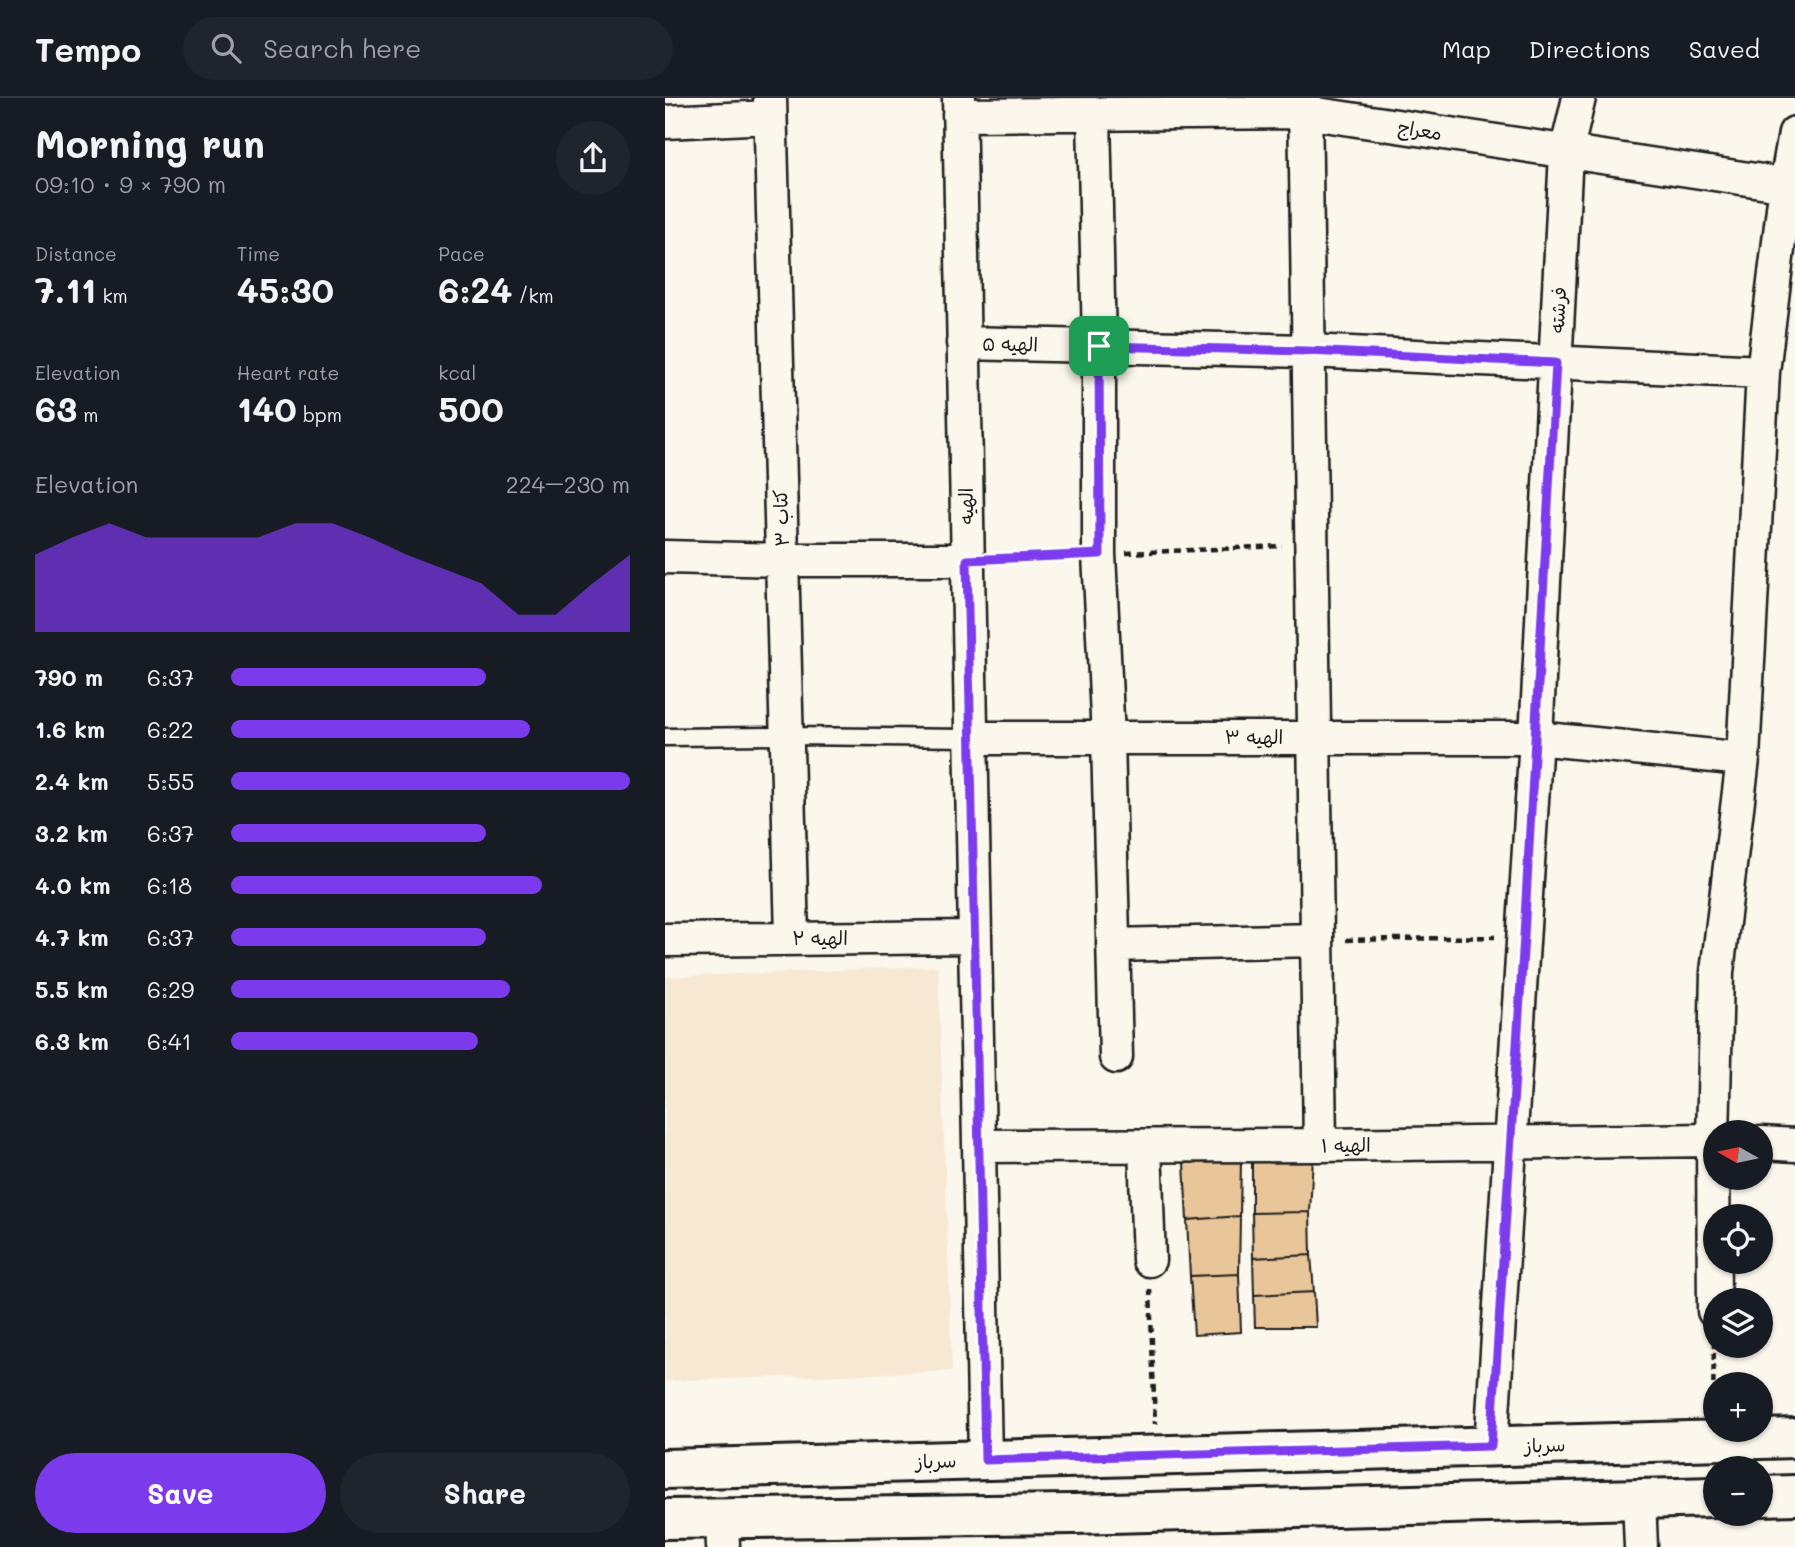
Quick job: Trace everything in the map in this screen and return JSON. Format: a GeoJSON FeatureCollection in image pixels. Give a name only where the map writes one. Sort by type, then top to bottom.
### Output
{"type":"FeatureCollection","features":[{"type":"Feature","properties":{"kind":"street","name":"فرشته"},"geometry":{"type":"LineString","coordinates":[[1491,1446],[1536,738],[1566,153],[1579,98]]}},
{"type":"Feature","properties":{"kind":"street","name":"معراج"},"geometry":{"type":"LineString","coordinates":[[959,106],[1094,115],[1304,105],[1566,153],[1790,185]]}},
{"type":"Feature","properties":{"kind":"street"},"geometry":{"type":"LineString","coordinates":[[1304,105],[1320,1146]]}},
{"type":"Feature","properties":{"kind":"street","name":"الهیه"},"geometry":{"type":"LineString","coordinates":[[959,106],[985,1460]]}},
{"type":"Feature","properties":{"kind":"street"},"geometry":{"type":"LineString","coordinates":[[665,122],[770,107]]}},
{"type":"Feature","properties":{"kind":"street","name":"کتاب ۳"},"geometry":{"type":"LineString","coordinates":[[770,107],[792,938]]}},
{"type":"Feature","properties":{"kind":"street"},"geometry":{"type":"LineString","coordinates":[[1094,115],[1100,554],[1108,738],[1115,1057]]}},
{"type":"Feature","properties":{"kind":"street"},"geometry":{"type":"LineString","coordinates":[[1714,1120],[1717,972],[1743,759],[1763,372],[1795,133]]}},
{"type":"Feature","properties":{"kind":"street","name":"الهیه ۵"},"geometry":{"type":"LineString","coordinates":[[963,343],[1308,351],[1763,372]]}},
{"type":"Feature","properties":{"kind":"street"},"geometry":{"type":"LineString","coordinates":[[665,557],[967,560]]}},
{"type":"Feature","properties":{"kind":"street","name":"الهیه ۳"},"geometry":{"type":"LineString","coordinates":[[971,738],[1536,738],[1743,759]]}},
{"type":"Feature","properties":{"kind":"street","name":"الهیه ۲"},"geometry":{"type":"LineString","coordinates":[[665,940],[975,937]]}},
{"type":"Feature","properties":{"kind":"street"},"geometry":{"type":"LineString","coordinates":[[1113,945],[1317,940]]}},
{"type":"Feature","properties":{"kind":"street","name":"الهیه ۱"},"geometry":{"type":"LineString","coordinates":[[979,1146],[1320,1146],[1703,1139]]}},
{"type":"Feature","properties":{"kind":"street"},"geometry":{"type":"LineString","coordinates":[[1773,1144],[1795,1145]]}},
{"type":"Feature","properties":{"kind":"street"},"geometry":{"type":"LineString","coordinates":[[1145,1146],[1149,1260]]}},
{"type":"Feature","properties":{"kind":"street"},"geometry":{"type":"LineString","coordinates":[[1714,1190],[1714,1288]]}},
{"type":"Feature","properties":{"kind":"street","name":"سرباز"},"geometry":{"type":"LineString","coordinates":[[1773,1439],[1795,1438]]}},
{"type":"Feature","properties":{"kind":"street","name":"سرباز"},"geometry":{"type":"LineString","coordinates":[[665,1469],[1703,1440]]}},
{"type":"Feature","properties":{"kind":"street"},"geometry":{"type":"LineString","coordinates":[[985,1460],[988,1515]]}},
{"type":"Feature","properties":{"kind":"street"},"geometry":{"type":"LineString","coordinates":[[1773,1496],[1795,1495]]}},
{"type":"Feature","properties":{"kind":"street"},"geometry":{"type":"LineString","coordinates":[[665,1519],[722,1533],[988,1515],[1703,1497]]}},
{"type":"Feature","properties":{"kind":"street"},"geometry":{"type":"LineString","coordinates":[[1639,1498],[1641,1547]]}},
{"type":"Feature","properties":{"kind":"lane"},"geometry":{"type":"LineString","coordinates":[[665,737],[971,738]]}},
{"type":"Feature","properties":{"kind":"path"},"geometry":{"type":"LineString","coordinates":[[967,560],[1311,545]]}},
{"type":"Feature","properties":{"kind":"path"},"geometry":{"type":"LineString","coordinates":[[1317,940],[1524,936]]}},
{"type":"Feature","properties":{"kind":"path"},"geometry":{"type":"LineString","coordinates":[[1149,1260],[1156,1397],[1155,1455]]}},
{"type":"Feature","properties":{"kind":"shaded area"},"geometry":{"type":"Polygon","coordinates":[[[938,966],[952,1371],[665,1381],[665,977],[938,966]]]}},
{"type":"Feature","properties":{"kind":"building"},"geometry":{"type":"Polygon","coordinates":[[[1313,1157],[1310,1212],[1252,1213],[1252,1159],[1313,1157]]]}},
{"type":"Feature","properties":{"kind":"building"},"geometry":{"type":"Polygon","coordinates":[[[1241,1159],[1240,1216],[1187,1220],[1184,1163],[1241,1159]]]}},
{"type":"Feature","properties":{"kind":"building"},"geometry":{"type":"Polygon","coordinates":[[[1310,1212],[1311,1255],[1253,1258],[1252,1213],[1310,1212]]]}},
{"type":"Feature","properties":{"kind":"building"},"geometry":{"type":"Polygon","coordinates":[[[1240,1216],[1239,1274],[1190,1276],[1187,1220],[1240,1216]]]}},
{"type":"Feature","properties":{"kind":"building"},"geometry":{"type":"Polygon","coordinates":[[[1311,1255],[1314,1292],[1254,1295],[1253,1258],[1311,1255]]]}},
{"type":"Feature","properties":{"kind":"building"},"geometry":{"type":"Polygon","coordinates":[[[1239,1274],[1241,1332],[1194,1335],[1190,1276],[1239,1274]]]}},
{"type":"Feature","properties":{"kind":"building"},"geometry":{"type":"Polygon","coordinates":[[[1314,1292],[1316,1327],[1255,1327],[1254,1295],[1314,1292]]]}},
{"type":"Feature","properties":{"kind":"route"},"geometry":{"type":"LineString","coordinates":[[1099,346],[1308,351],[1556,363],[1536,738],[1491,1446],[985,1460],[967,560],[1100,554],[1099,346]]}}]}
